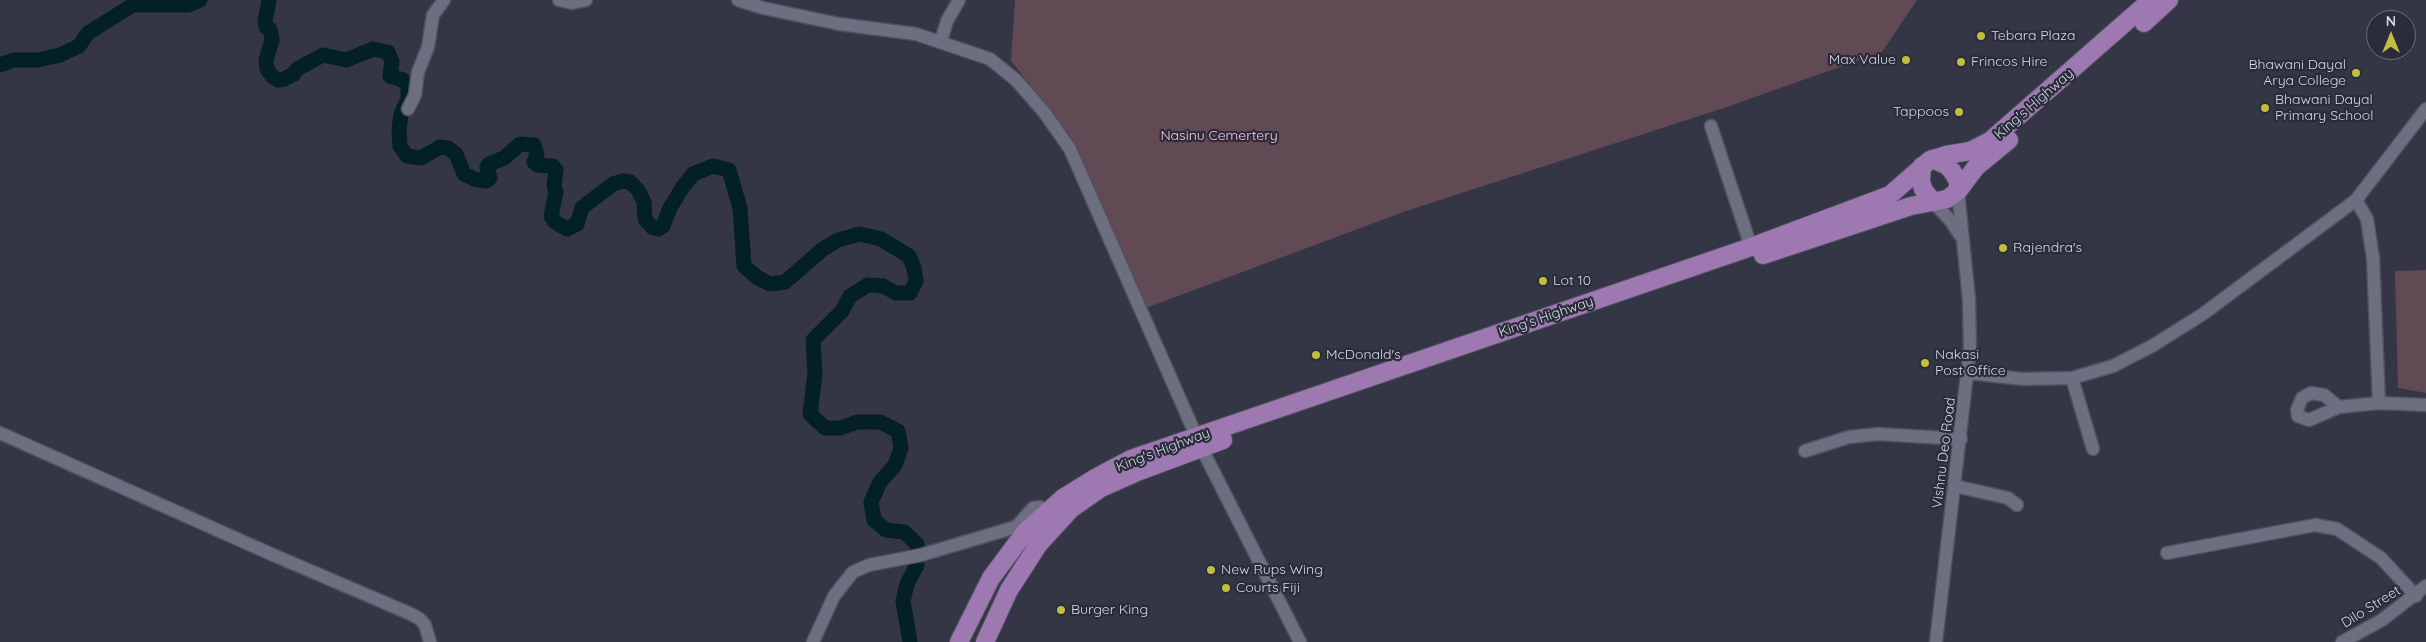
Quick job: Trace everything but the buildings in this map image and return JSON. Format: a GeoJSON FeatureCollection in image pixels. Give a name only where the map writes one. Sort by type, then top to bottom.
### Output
{"type":"FeatureCollection","features":[{"type":"Feature","properties":{"kind":"highway","name":"King's Highway"},"geometry":{"type":"LineString","coordinates":[[985,642],[1009,590],[1038,544],[1071,509],[1101,488],[1199,442],[1751,247],[1890,195],[1927,162],[1970,151],[1990,141],[2151,0]]}},
{"type":"Feature","properties":{"kind":"highway","name":"King's Highway"},"geometry":{"type":"LineString","coordinates":[[960,640],[992,578],[1026,531],[1045,513],[1088,482],[1131,459],[1199,442],[1911,206],[1941,202],[1958,191],[1976,167],[2170,0]]}},
{"type":"Feature","properties":{"kind":"highway"},"geometry":{"type":"LineString","coordinates":[[1933,202],[1922,189],[1920,181],[1927,162],[1946,165],[1958,181],[1958,191]]}},
{"type":"Feature","properties":{"kind":"street"},"geometry":{"type":"LineString","coordinates":[[408,109],[415,95],[418,72],[428,47],[433,15],[444,0]]}},
{"type":"Feature","properties":{"kind":"street"},"geometry":{"type":"LineString","coordinates":[[559,0],[572,4],[586,0]]}},
{"type":"Feature","properties":{"kind":"street"},"geometry":{"type":"LineString","coordinates":[[738,0],[753,2],[839,24],[916,34],[941,41],[990,59],[1016,80],[1044,112],[1070,149],[1199,442],[1300,642]]}},
{"type":"Feature","properties":{"kind":"street"},"geometry":{"type":"LineString","coordinates":[[941,41],[947,22],[959,0]]}},
{"type":"Feature","properties":{"kind":"street"},"geometry":{"type":"LineString","coordinates":[[1969,373],[2023,379],[2072,378],[2113,366],[2152,346],[2203,314],[2356,200],[2426,109]]}},
{"type":"Feature","properties":{"kind":"street"},"geometry":{"type":"LineString","coordinates":[[1711,126],[1751,247]]}},
{"type":"Feature","properties":{"kind":"street","name":"Vishnu Deo Road"},"geometry":{"type":"LineString","coordinates":[[1936,642],[1969,373],[1969,300],[1961,238],[1958,191]]}},
{"type":"Feature","properties":{"kind":"street"},"geometry":{"type":"LineString","coordinates":[[2356,200],[2367,219],[2373,258],[2378,402]]}},
{"type":"Feature","properties":{"kind":"street","name":"Vishnu Deo Road"},"geometry":{"type":"LineString","coordinates":[[1933,202],[1950,220],[1961,238]]}},
{"type":"Feature","properties":{"kind":"street"},"geometry":{"type":"LineString","coordinates":[[2072,378],[2093,449]]}},
{"type":"Feature","properties":{"kind":"street"},"geometry":{"type":"LineString","coordinates":[[2339,407],[2378,402],[2426,405]]}},
{"type":"Feature","properties":{"kind":"street"},"geometry":{"type":"LineString","coordinates":[[0,433],[271,554],[411,614],[420,619],[425,625],[430,642]]}},
{"type":"Feature","properties":{"kind":"street"},"geometry":{"type":"LineString","coordinates":[[1805,451],[1848,437],[1878,434],[1961,439]]}},
{"type":"Feature","properties":{"kind":"street"},"geometry":{"type":"LineString","coordinates":[[1955,486],[2008,498],[2017,505]]}},
{"type":"Feature","properties":{"kind":"street"},"geometry":{"type":"LineString","coordinates":[[813,642],[834,596],[853,572],[868,565],[921,555],[1018,526],[1033,508],[1040,507],[1045,513]]}},
{"type":"Feature","properties":{"kind":"street"},"geometry":{"type":"LineString","coordinates":[[2168,553],[2315,525],[2337,529],[2381,558],[2416,596]]}},
{"type":"Feature","properties":{"kind":"street","name":"Dilo Street"},"geometry":{"type":"LineString","coordinates":[[2342,642],[2382,620],[2416,596],[2426,586]]}},
{"type":"Feature","properties":{"kind":"green space","name":"Nasinu Cemertery"},"geometry":{"type":"Polygon","coordinates":[[[1015,0],[1917,0],[1882,52],[1724,108],[1406,211],[1146,308],[1069,134],[1011,61],[1015,0]]]}},
{"type":"Feature","properties":{"kind":"green space"},"geometry":{"type":"Polygon","coordinates":[[[2426,270],[2426,393],[2398,388],[2395,271],[2426,270]]]}},
{"type":"Feature","properties":{"kind":"waterway"},"geometry":{"type":"LineString","coordinates":[[0,65],[14,60],[38,60],[60,55],[79,46],[88,33],[133,5],[188,5],[200,0]]}},
{"type":"Feature","properties":{"kind":"waterway"},"geometry":{"type":"LineString","coordinates":[[269,0],[265,21],[266,27],[270,29],[272,40],[266,60],[267,69],[272,76],[278,80],[284,79],[294,74],[297,69],[323,55],[346,60],[373,49],[388,52],[392,61],[390,76],[403,80],[408,87],[408,99],[401,114],[399,129],[400,146],[407,156],[421,158],[440,147],[448,148],[456,154],[464,174],[474,179],[486,181],[490,178],[487,167],[489,164],[504,158],[520,144],[534,145],[537,155],[534,162],[537,165],[553,166],[556,170],[554,186],[556,192],[551,216],[555,222],[567,229],[577,224],[582,208],[613,184],[623,181],[630,182],[638,190],[644,202],[645,219],[653,228],[658,229],[663,226],[670,208],[693,174],[713,166],[729,170],[740,208],[744,266],[758,278],[770,284],[785,282],[823,249],[838,240],[860,234],[881,239],[909,256],[914,268],[916,281],[910,293],[896,293],[883,286],[868,285],[850,296],[842,311],[813,340],[815,373],[810,414],[825,428],[840,428],[857,422],[880,422],[898,431],[901,448],[895,465],[880,482],[871,502],[874,520],[886,530],[904,532],[917,544],[917,565],[907,584],[903,601],[910,642]]}},
{"type":"Feature","properties":{"kind":"place","name":"Tebara Plaza"},"geometry":{"type":"Point","coordinates":[1981,36]}},
{"type":"Feature","properties":{"kind":"place","name":"Max Value"},"geometry":{"type":"Point","coordinates":[1906,60]}},
{"type":"Feature","properties":{"kind":"place","name":"Frincos Hire"},"geometry":{"type":"Point","coordinates":[1961,62]}},
{"type":"Feature","properties":{"kind":"place","name":"Bhawani Dayal Arya College"},"geometry":{"type":"Point","coordinates":[2356,73]}},
{"type":"Feature","properties":{"kind":"place","name":"Bhawani Dayal Primary School"},"geometry":{"type":"Point","coordinates":[2265,108]}},
{"type":"Feature","properties":{"kind":"place","name":"Tappoos"},"geometry":{"type":"Point","coordinates":[1959,112]}},
{"type":"Feature","properties":{"kind":"place","name":"Rajendra's"},"geometry":{"type":"Point","coordinates":[2003,248]}},
{"type":"Feature","properties":{"kind":"place","name":"Lot 10"},"geometry":{"type":"Point","coordinates":[1543,281]}},
{"type":"Feature","properties":{"kind":"place","name":"McDonald's"},"geometry":{"type":"Point","coordinates":[1316,355]}},
{"type":"Feature","properties":{"kind":"place","name":"Nakasi Post Office"},"geometry":{"type":"Point","coordinates":[1925,363]}},
{"type":"Feature","properties":{"kind":"place","name":"New Rups Wing"},"geometry":{"type":"Point","coordinates":[1211,570]}},
{"type":"Feature","properties":{"kind":"place","name":"Courts Fiji"},"geometry":{"type":"Point","coordinates":[1226,588]}},
{"type":"Feature","properties":{"kind":"place","name":"Burger King"},"geometry":{"type":"Point","coordinates":[1061,610]}}]}
